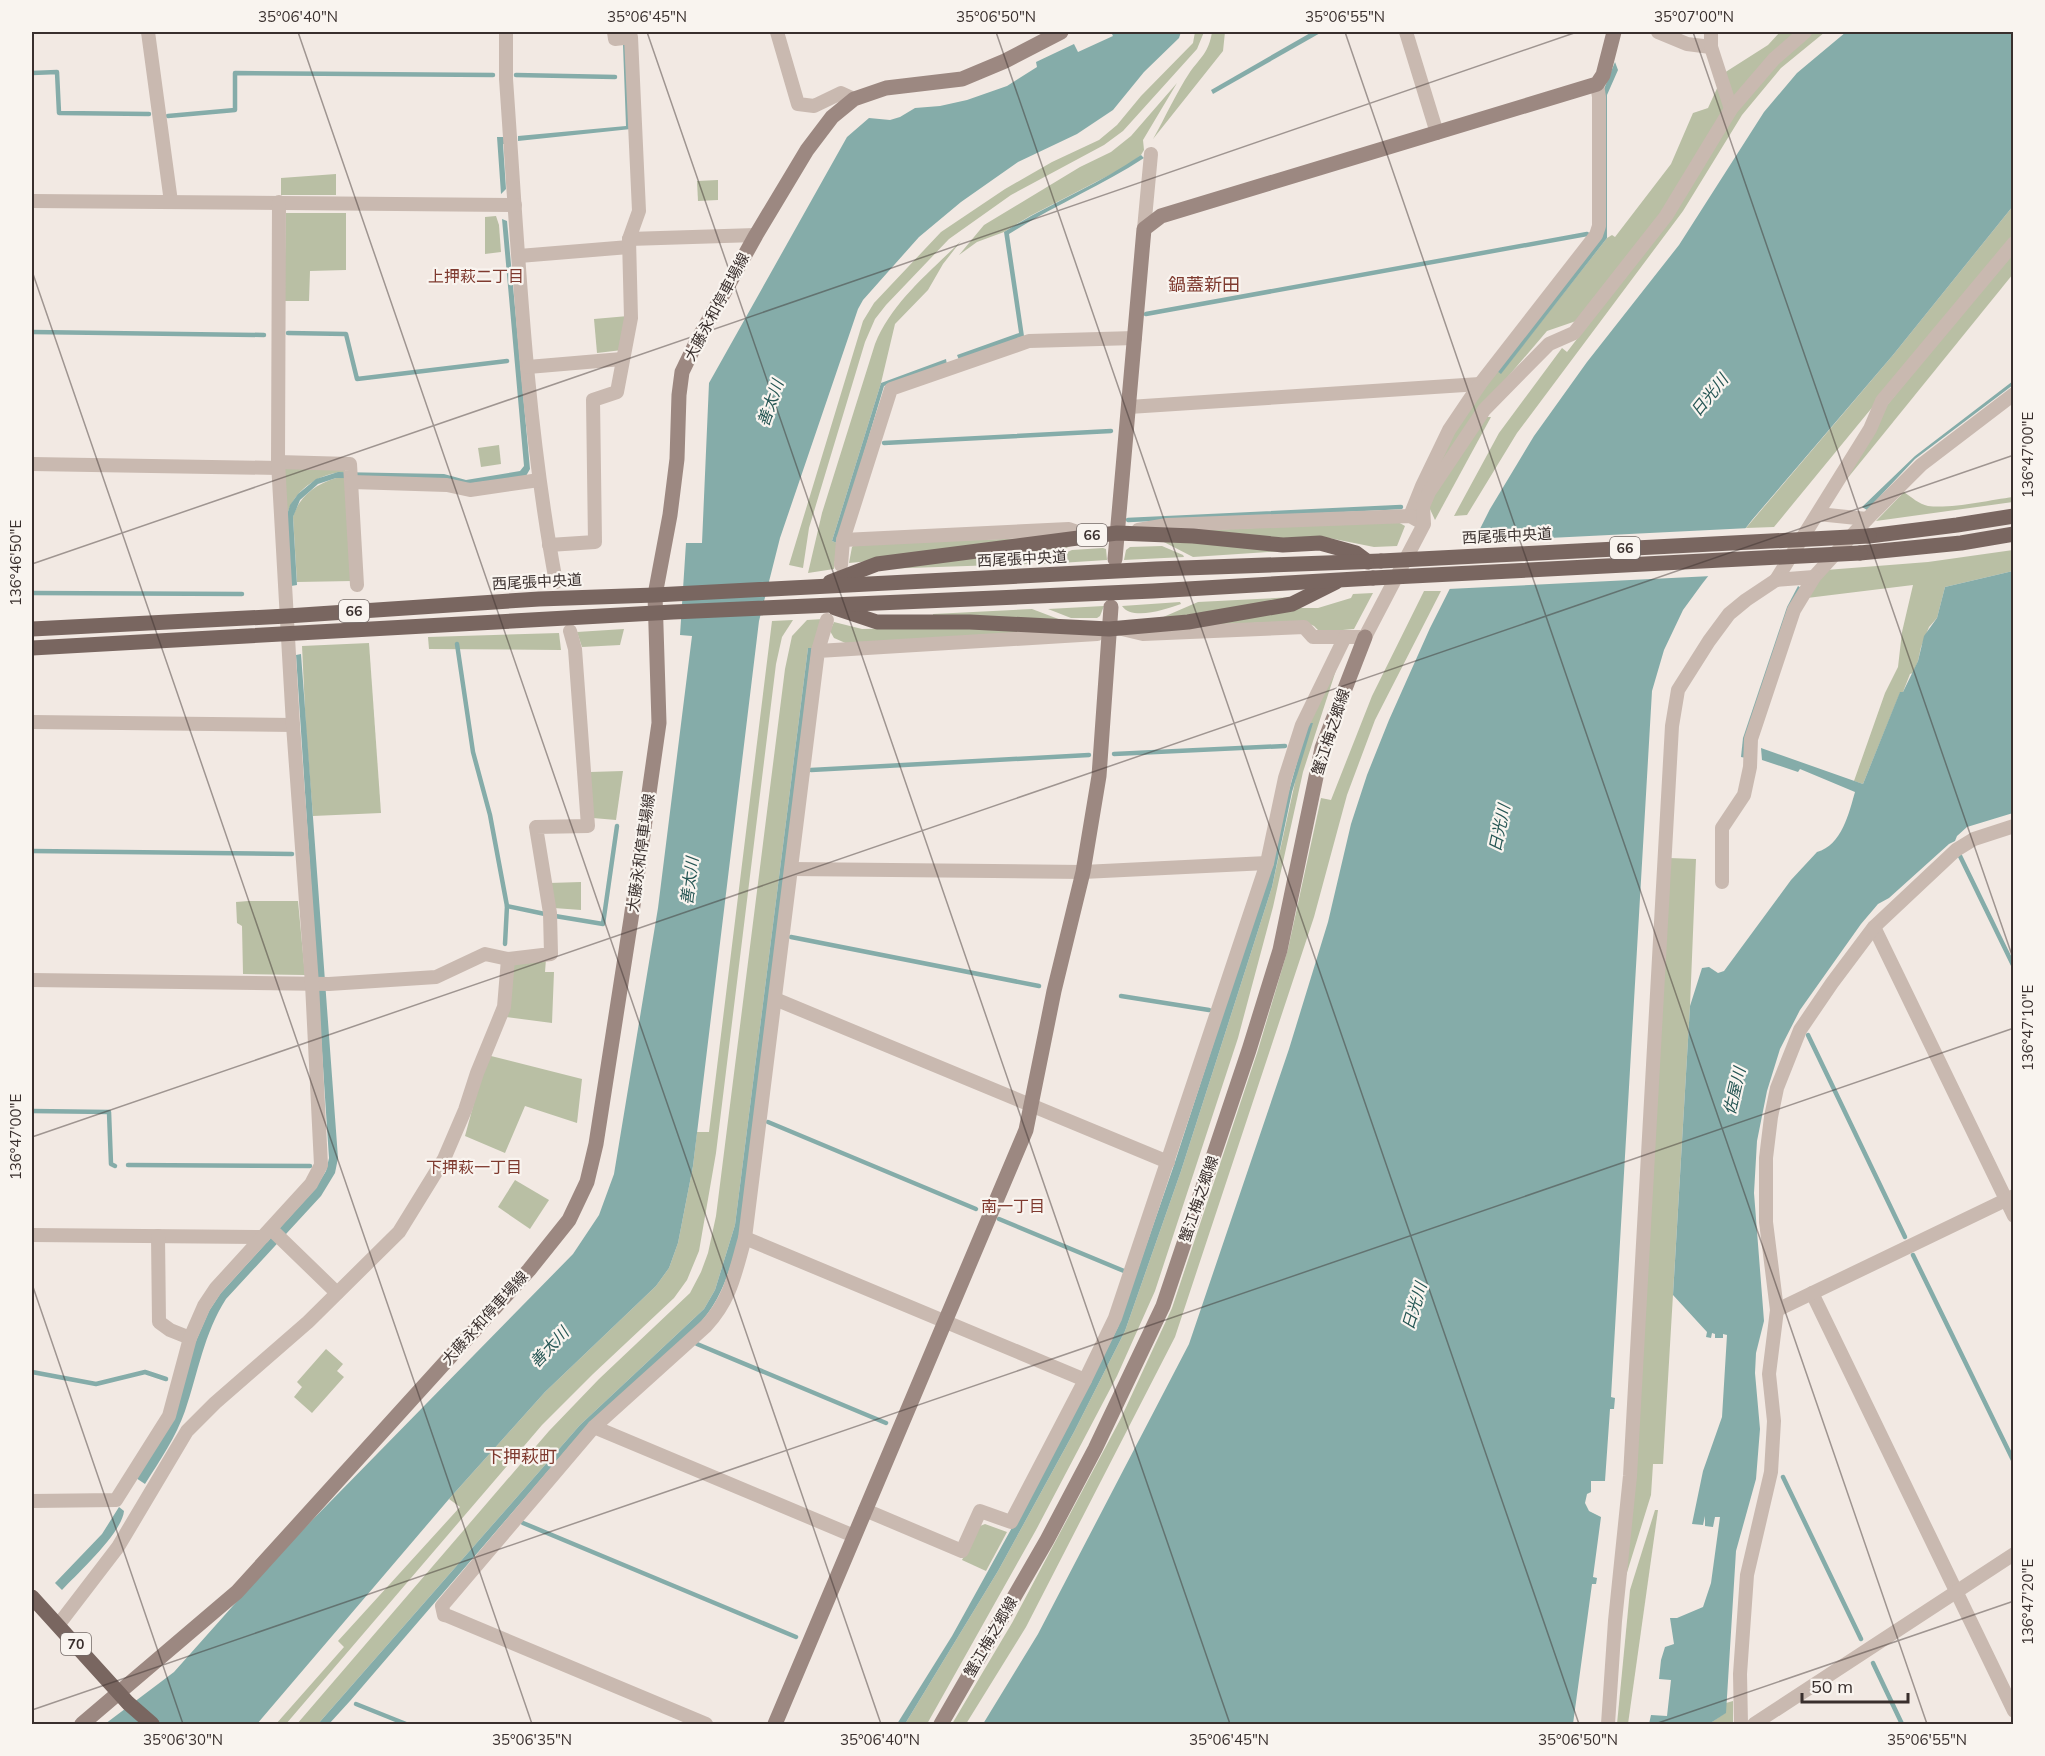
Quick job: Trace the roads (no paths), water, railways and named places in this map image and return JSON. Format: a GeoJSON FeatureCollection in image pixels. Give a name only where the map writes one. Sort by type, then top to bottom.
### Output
{"type":"FeatureCollection","features":[{"type":"Feature","properties":{"kind":"main road","name":"大藤永和停車場線"},"geometry":{"type":"LineString","coordinates":[[82,1725],[124,1698],[237,1592],[529,1270],[569,1220],[587,1182],[596,1144],[635,896],[659,723],[655,595],[670,514],[677,459],[682,372],[756,235],[832,117],[854,99],[886,88],[962,79],[1005,61],[1061,32]]}},
{"type":"Feature","properties":{"kind":"main road"},"geometry":{"type":"LineString","coordinates":[[1115,560],[1144,229],[1161,216],[1597,84],[1603,75],[1614,32]]}},
{"type":"Feature","properties":{"kind":"main road","name":"西尾張中央道"},"geometry":{"type":"LineString","coordinates":[[32,629],[539,599],[1869,536],[2013,516]]}},
{"type":"Feature","properties":{"kind":"main road","name":"66"},"geometry":{"type":"LineString","coordinates":[[816,587],[877,564],[925,560],[1117,533],[1193,536],[1283,545],[1320,543],[1375,561]]}},
{"type":"Feature","properties":{"kind":"main road","name":"66"},"geometry":{"type":"LineString","coordinates":[[826,612],[1373,578],[1860,553],[1961,543],[2013,534]]}},
{"type":"Feature","properties":{"kind":"main road","name":"66"},"geometry":{"type":"LineString","coordinates":[[32,648],[786,607],[877,622],[970,622],[1109,631],[1188,622],[1292,604],[1341,580]]}},
{"type":"Feature","properties":{"kind":"main road"},"geometry":{"type":"LineString","coordinates":[[775,1725],[1026,1130],[1054,992],[1083,872],[1099,776],[1111,607]]}},
{"type":"Feature","properties":{"kind":"main road","name":"蟹江梅之郷線"},"geometry":{"type":"LineString","coordinates":[[941,1725],[1047,1540],[1110,1419],[1163,1306],[1280,950],[1322,748],[1365,637]]}},
{"type":"Feature","properties":{"kind":"main road","name":"70"},"geometry":{"type":"LineString","coordinates":[[32,1597],[124,1698],[152,1725]]}},
{"type":"Feature","properties":{"kind":"street"},"geometry":{"type":"LineString","coordinates":[[148,32],[171,202]]}},
{"type":"Feature","properties":{"kind":"street"},"geometry":{"type":"LineString","coordinates":[[506,32],[506,79],[528,367],[539,480],[556,582]]}},
{"type":"Feature","properties":{"kind":"street"},"geometry":{"type":"LineString","coordinates":[[549,545],[595,542],[593,400],[617,392],[631,318],[629,243],[639,211],[631,37],[615,39],[614,32]]}},
{"type":"Feature","properties":{"kind":"street"},"geometry":{"type":"LineString","coordinates":[[777,32],[798,104],[814,106],[841,93],[854,99]]}},
{"type":"Feature","properties":{"kind":"street"},"geometry":{"type":"LineString","coordinates":[[1406,32],[1437,133]]}},
{"type":"Feature","properties":{"kind":"street"},"geometry":{"type":"LineString","coordinates":[[1658,32],[1687,44],[1712,47]]}},
{"type":"Feature","properties":{"kind":"street"},"geometry":{"type":"LineString","coordinates":[[1711,32],[1712,47],[1731,109]]}},
{"type":"Feature","properties":{"kind":"street"},"geometry":{"type":"LineString","coordinates":[[818,651],[1123,629],[1143,634],[1304,627],[1313,637],[1365,637],[1424,524],[1424,506],[1429,492],[1484,410],[1548,344],[1574,333],[1666,216],[1731,109],[1774,59],[1805,32]]}},
{"type":"Feature","properties":{"kind":"street"},"geometry":{"type":"LineString","coordinates":[[1410,516],[1449,430],[1480,384],[1596,235],[1599,226],[1599,97],[1597,84]]}},
{"type":"Feature","properties":{"kind":"street"},"geometry":{"type":"LineString","coordinates":[[1144,229],[1151,154]]}},
{"type":"Feature","properties":{"kind":"street"},"geometry":{"type":"LineString","coordinates":[[32,201],[515,206]]}},
{"type":"Feature","properties":{"kind":"street"},"geometry":{"type":"LineString","coordinates":[[32,1501],[116,1500],[169,1416],[190,1338],[204,1306],[216,1288],[269,1233],[311,1184],[321,1165],[319,984],[293,725],[278,465],[279,202]]}},
{"type":"Feature","properties":{"kind":"street"},"geometry":{"type":"LineString","coordinates":[[519,256],[629,243],[756,235]]}},
{"type":"Feature","properties":{"kind":"street"},"geometry":{"type":"LineString","coordinates":[[1608,1725],[1615,1621],[1630,1476],[1672,726],[1678,690],[1709,640],[1729,614],[1776,580],[1870,429],[1882,401],[2013,243]]}},
{"type":"Feature","properties":{"kind":"street"},"geometry":{"type":"LineString","coordinates":[[841,565],[843,540],[891,389],[1029,341],[1135,338]]}},
{"type":"Feature","properties":{"kind":"street"},"geometry":{"type":"LineString","coordinates":[[528,367],[622,359]]}},
{"type":"Feature","properties":{"kind":"street"},"geometry":{"type":"LineString","coordinates":[[1129,406],[1480,384]]}},
{"type":"Feature","properties":{"kind":"street"},"geometry":{"type":"LineString","coordinates":[[1722,882],[1722,828],[1744,795],[1750,767],[1751,739],[1794,610],[1814,577],[1921,465],[2013,394]]}},
{"type":"Feature","properties":{"kind":"street"},"geometry":{"type":"LineString","coordinates":[[32,464],[350,464],[357,585]]}},
{"type":"Feature","properties":{"kind":"street"},"geometry":{"type":"LineString","coordinates":[[351,477],[447,485],[470,490],[539,480]]}},
{"type":"Feature","properties":{"kind":"street"},"geometry":{"type":"LineString","coordinates":[[1818,514],[1867,519]]}},
{"type":"Feature","properties":{"kind":"street"},"geometry":{"type":"LineString","coordinates":[[1117,533],[1167,525],[1410,516],[1424,524]]}},
{"type":"Feature","properties":{"kind":"street"},"geometry":{"type":"LineString","coordinates":[[843,540],[1069,529],[1089,536]]}},
{"type":"Feature","properties":{"kind":"street"},"geometry":{"type":"LineString","coordinates":[[1776,580],[1814,577]]}},
{"type":"Feature","properties":{"kind":"street"},"geometry":{"type":"LineString","coordinates":[[706,1725],[444,1615],[442,1606],[594,1427],[706,1326],[720,1310],[732,1282],[745,1238],[818,651],[826,612]]}},
{"type":"Feature","properties":{"kind":"street"},"geometry":{"type":"LineString","coordinates":[[32,980],[319,984],[435,977],[485,954],[508,959],[551,954],[550,913],[536,826],[588,826],[575,650],[570,631]]}},
{"type":"Feature","properties":{"kind":"street"},"geometry":{"type":"LineString","coordinates":[[865,1510],[962,1551],[980,1511],[1011,1522],[1115,1318],[1267,862],[1285,778],[1302,725],[1345,637]]}},
{"type":"Feature","properties":{"kind":"street"},"geometry":{"type":"LineString","coordinates":[[32,722],[293,725]]}},
{"type":"Feature","properties":{"kind":"street"},"geometry":{"type":"LineString","coordinates":[[1741,1725],[1740,1674],[1747,1575],[1771,1472],[1774,1421],[1769,1374],[1777,1310],[1766,1222],[1766,1158],[1777,1088],[1800,1030],[1874,927],[1956,850],[1974,839],[2013,826]]}},
{"type":"Feature","properties":{"kind":"street"},"geometry":{"type":"LineString","coordinates":[[791,869],[1083,872],[1267,862]]}},
{"type":"Feature","properties":{"kind":"street"},"geometry":{"type":"LineString","coordinates":[[1874,927],[2010,1198],[2013,1216]]}},
{"type":"Feature","properties":{"kind":"street"},"geometry":{"type":"LineString","coordinates":[[58,1624],[118,1546],[187,1431],[215,1402],[308,1322],[399,1233],[444,1159],[465,1110],[477,1072],[504,1007],[508,959]]}},
{"type":"Feature","properties":{"kind":"street"},"geometry":{"type":"LineString","coordinates":[[774,999],[1168,1162]]}},
{"type":"Feature","properties":{"kind":"street"},"geometry":{"type":"LineString","coordinates":[[1777,1310],[2010,1198]]}},
{"type":"Feature","properties":{"kind":"street"},"geometry":{"type":"LineString","coordinates":[[32,1235],[158,1236],[269,1233],[284,1242],[337,1293]]}},
{"type":"Feature","properties":{"kind":"street"},"geometry":{"type":"LineString","coordinates":[[158,1236],[159,1322],[170,1330],[190,1338]]}},
{"type":"Feature","properties":{"kind":"street"},"geometry":{"type":"LineString","coordinates":[[745,1238],[1085,1380]]}},
{"type":"Feature","properties":{"kind":"street"},"geometry":{"type":"LineString","coordinates":[[1812,1293],[2013,1712]]}},
{"type":"Feature","properties":{"kind":"street"},"geometry":{"type":"LineString","coordinates":[[594,1427],[854,1536]]}},
{"type":"Feature","properties":{"kind":"street"},"geometry":{"type":"LineString","coordinates":[[1754,1725],[2013,1554]]}},
{"type":"Feature","properties":{"kind":"water","name":"善太川"},"geometry":{"type":"Polygon","coordinates":[[[1111,32],[1181,32],[1179,38],[1144,72],[1113,110],[1077,134],[1018,162],[961,202],[919,237],[863,300],[858,309],[780,538],[759,621],[693,1166],[678,1243],[669,1268],[656,1286],[545,1392],[449,1499],[257,1724],[105,1724],[174,1672],[280,1553],[573,1254],[599,1215],[614,1174],[658,908],[692,636],[680,635],[686,543],[702,543],[709,383],[847,137],[869,118],[890,120],[915,108],[940,106],[967,100],[1007,86],[1037,67],[1036,62],[1074,44],[1078,52],[1113,36],[1111,32]]]}},
{"type":"Feature","properties":{"kind":"water"},"geometry":{"type":"Polygon","coordinates":[[[1312,32],[1322,32],[1213,94],[1211,90],[1312,32]]]}},
{"type":"Feature","properties":{"kind":"water","name":"日光川"},"geometry":{"type":"Polygon","coordinates":[[[1846,32],[2013,32],[2013,206],[1893,355],[1752,520],[1702,584],[1683,610],[1664,650],[1652,691],[1611,1397],[1615,1398],[1614,1409],[1610,1409],[1605,1481],[1591,1481],[1591,1492],[1587,1494],[1585,1503],[1589,1511],[1601,1517],[1593,1577],[1597,1578],[1596,1584],[1592,1584],[1573,1724],[983,1724],[1038,1634],[1189,1344],[1289,1049],[1328,922],[1351,824],[1367,775],[1430,628],[1490,509],[1534,436],[1587,362],[1679,245],[1764,112],[1797,73],[1846,32]]]}},
{"type":"Feature","properties":{"kind":"water"},"geometry":{"type":"Polygon","coordinates":[[[623,45],[627,45],[631,129],[518,141],[518,136],[626,126],[623,45]]]}},
{"type":"Feature","properties":{"kind":"water"},"geometry":{"type":"Polygon","coordinates":[[[1615,62],[1618,70],[1607,95],[1607,238],[1501,374],[1497,371],[1600,237],[1604,89],[1615,62]]]}},
{"type":"Feature","properties":{"kind":"water"},"geometry":{"type":"Polygon","coordinates":[[[497,137],[504,137],[505,144],[503,144],[506,189],[501,194],[497,137]]]}},
{"type":"Feature","properties":{"kind":"water"},"geometry":{"type":"Polygon","coordinates":[[[1141,155],[1144,158],[1128,168],[1009,234],[1024,336],[959,360],[957,355],[1019,333],[1004,232],[1108,176],[1141,155]]]}},
{"type":"Feature","properties":{"kind":"water"},"geometry":{"type":"Polygon","coordinates":[[[502,219],[507,221],[530,469],[526,476],[466,484],[437,479],[336,478],[318,484],[300,500],[293,517],[297,585],[291,586],[287,515],[290,505],[298,494],[316,479],[338,472],[444,474],[466,480],[520,471],[524,466],[502,219]]]}},
{"type":"Feature","properties":{"kind":"water"},"geometry":{"type":"Polygon","coordinates":[[[946,359],[947,365],[884,386],[837,543],[832,541],[881,383],[946,359]]]}},
{"type":"Feature","properties":{"kind":"water"},"geometry":{"type":"Polygon","coordinates":[[[2013,381],[2013,385],[1915,459],[1867,510],[1862,507],[1915,456],[2013,381]]]}},
{"type":"Feature","properties":{"kind":"water","name":"佐屋川"},"geometry":{"type":"Polygon","coordinates":[[[2013,571],[2013,813],[1967,827],[1955,841],[1889,898],[1878,904],[1861,924],[1800,1010],[1780,1049],[1767,1091],[1757,1141],[1754,1193],[1764,1321],[1756,1353],[1755,1373],[1760,1429],[1756,1479],[1736,1551],[1726,1713],[1709,1724],[1649,1724],[1651,1715],[1667,1716],[1671,1680],[1659,1679],[1665,1647],[1674,1644],[1670,1618],[1677,1618],[1703,1607],[1711,1583],[1720,1517],[1715,1517],[1713,1527],[1705,1526],[1705,1516],[1703,1525],[1692,1524],[1703,1471],[1722,1417],[1727,1335],[1723,1334],[1723,1338],[1715,1338],[1715,1334],[1712,1333],[1711,1338],[1706,1337],[1707,1332],[1673,1295],[1690,1006],[1702,968],[1709,967],[1718,973],[1724,971],[1791,880],[1817,852],[1833,843],[1847,818],[1855,792],[1800,769],[1798,772],[1762,760],[1761,748],[1863,784],[1900,692],[1903,692],[1918,661],[1924,636],[1937,618],[1945,587],[2013,571]]]}},
{"type":"Feature","properties":{"kind":"water"},"geometry":{"type":"Polygon","coordinates":[[[1798,586],[1801,588],[1746,758],[1741,757],[1743,738],[1787,607],[1798,586]]]}},
{"type":"Feature","properties":{"kind":"water"},"geometry":{"type":"Polygon","coordinates":[[[808,648],[812,648],[740,1234],[720,1294],[698,1325],[585,1428],[329,1724],[318,1724],[580,1425],[704,1309],[715,1290],[735,1225],[808,648]]]}},
{"type":"Feature","properties":{"kind":"water"},"geometry":{"type":"Polygon","coordinates":[[[301,654],[338,1158],[335,1173],[321,1196],[226,1299],[218,1312],[181,1421],[145,1484],[136,1478],[209,1311],[220,1294],[315,1189],[326,1171],[329,1158],[296,655],[301,654]]]}},
{"type":"Feature","properties":{"kind":"water"},"geometry":{"type":"Polygon","coordinates":[[[1308,723],[1313,723],[1292,792],[1272,887],[1181,1171],[1125,1331],[1074,1432],[998,1571],[905,1724],[897,1724],[952,1636],[1067,1428],[1118,1327],[1174,1165],[1247,940],[1308,723]]]}},
{"type":"Feature","properties":{"kind":"water"},"geometry":{"type":"Polygon","coordinates":[[[119,1507],[124,1511],[116,1530],[62,1590],[55,1583],[102,1534],[119,1507]]]}},
{"type":"Feature","properties":{"kind":"waterway"},"geometry":{"type":"LineString","coordinates":[[32,73],[57,72],[59,113],[149,114]]}},
{"type":"Feature","properties":{"kind":"waterway"},"geometry":{"type":"LineString","coordinates":[[168,116],[235,110],[235,73],[493,75]]}},
{"type":"Feature","properties":{"kind":"waterway"},"geometry":{"type":"LineString","coordinates":[[516,75],[615,77]]}},
{"type":"Feature","properties":{"kind":"waterway"},"geometry":{"type":"LineString","coordinates":[[1146,314],[1587,234]]}},
{"type":"Feature","properties":{"kind":"waterway"},"geometry":{"type":"LineString","coordinates":[[32,332],[264,335]]}},
{"type":"Feature","properties":{"kind":"waterway"},"geometry":{"type":"LineString","coordinates":[[288,333],[346,334],[357,379],[507,361]]}},
{"type":"Feature","properties":{"kind":"waterway"},"geometry":{"type":"LineString","coordinates":[[884,443],[1111,431]]}},
{"type":"Feature","properties":{"kind":"waterway"},"geometry":{"type":"LineString","coordinates":[[1128,520],[1401,507]]}},
{"type":"Feature","properties":{"kind":"waterway"},"geometry":{"type":"LineString","coordinates":[[32,593],[242,594]]}},
{"type":"Feature","properties":{"kind":"waterway"},"geometry":{"type":"LineString","coordinates":[[457,644],[473,752],[490,815],[507,906],[505,944]]}},
{"type":"Feature","properties":{"kind":"waterway"},"geometry":{"type":"LineString","coordinates":[[1114,754],[1285,746]]}},
{"type":"Feature","properties":{"kind":"waterway"},"geometry":{"type":"LineString","coordinates":[[811,770],[1089,755]]}},
{"type":"Feature","properties":{"kind":"waterway"},"geometry":{"type":"LineString","coordinates":[[555,916],[603,924],[617,826]]}},
{"type":"Feature","properties":{"kind":"waterway"},"geometry":{"type":"LineString","coordinates":[[32,851],[292,854]]}},
{"type":"Feature","properties":{"kind":"waterway"},"geometry":{"type":"LineString","coordinates":[[1960,856],[2014,967]]}},
{"type":"Feature","properties":{"kind":"waterway"},"geometry":{"type":"LineString","coordinates":[[507,906],[545,914]]}},
{"type":"Feature","properties":{"kind":"waterway"},"geometry":{"type":"LineString","coordinates":[[791,937],[1039,986]]}},
{"type":"Feature","properties":{"kind":"waterway"},"geometry":{"type":"LineString","coordinates":[[1121,996],[1209,1010]]}},
{"type":"Feature","properties":{"kind":"waterway"},"geometry":{"type":"LineString","coordinates":[[1808,1035],[1905,1237]]}},
{"type":"Feature","properties":{"kind":"waterway"},"geometry":{"type":"LineString","coordinates":[[32,1111],[109,1112],[111,1164],[115,1166]]}},
{"type":"Feature","properties":{"kind":"waterway"},"geometry":{"type":"LineString","coordinates":[[768,1122],[976,1209]]}},
{"type":"Feature","properties":{"kind":"waterway"},"geometry":{"type":"LineString","coordinates":[[128,1165],[310,1166]]}},
{"type":"Feature","properties":{"kind":"waterway"},"geometry":{"type":"LineString","coordinates":[[999,1219],[1124,1271]]}},
{"type":"Feature","properties":{"kind":"waterway"},"geometry":{"type":"LineString","coordinates":[[1913,1255],[2014,1462]]}},
{"type":"Feature","properties":{"kind":"waterway"},"geometry":{"type":"LineString","coordinates":[[697,1344],[886,1423]]}},
{"type":"Feature","properties":{"kind":"waterway"},"geometry":{"type":"LineString","coordinates":[[32,1372],[96,1384],[145,1372],[166,1379]]}},
{"type":"Feature","properties":{"kind":"waterway"},"geometry":{"type":"LineString","coordinates":[[1783,1477],[1861,1639]]}},
{"type":"Feature","properties":{"kind":"waterway"},"geometry":{"type":"LineString","coordinates":[[523,1523],[796,1637]]}},
{"type":"Feature","properties":{"kind":"waterway"},"geometry":{"type":"LineString","coordinates":[[1873,1663],[1902,1724]]}},
{"type":"Feature","properties":{"kind":"waterway"},"geometry":{"type":"LineString","coordinates":[[356,1704],[406,1724]]}},
{"type":"Feature","properties":{"kind":"district","name":"上押萩二丁目"},"geometry":{"type":"Point","coordinates":[476,276]}},
{"type":"Feature","properties":{"kind":"district","name":"鍋蓋新田"},"geometry":{"type":"Point","coordinates":[1204,285]}},
{"type":"Feature","properties":{"kind":"district","name":"下押萩一丁目"},"geometry":{"type":"Point","coordinates":[474,1167]}},
{"type":"Feature","properties":{"kind":"district","name":"南一丁目"},"geometry":{"type":"Point","coordinates":[1013,1206]}},
{"type":"Feature","properties":{"kind":"district","name":"下押萩町"},"geometry":{"type":"Point","coordinates":[521,1457]}}]}
